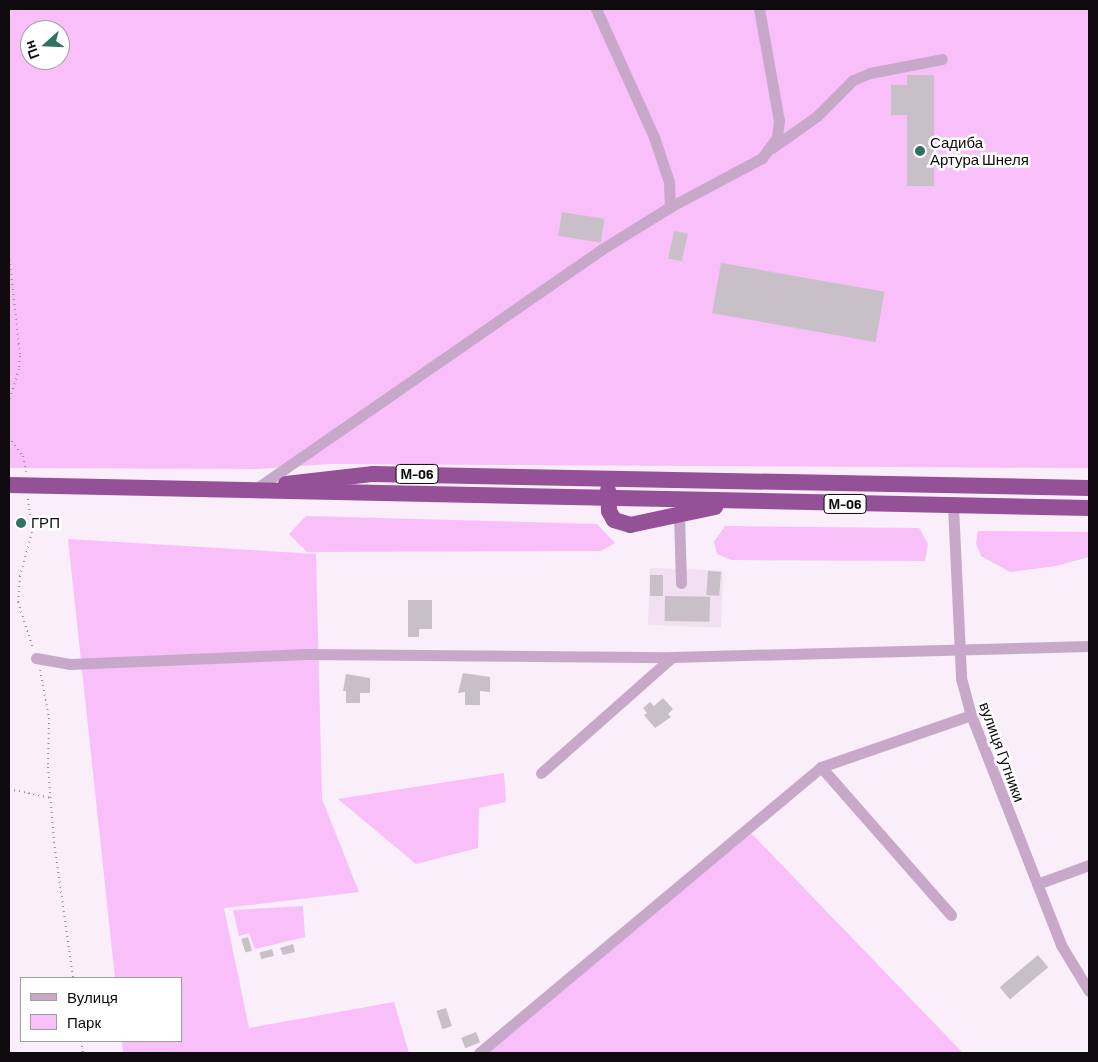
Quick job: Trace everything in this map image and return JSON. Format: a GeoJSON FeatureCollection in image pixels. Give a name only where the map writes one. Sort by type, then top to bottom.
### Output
{"type":"FeatureCollection","features":[{"type":"Feature","properties":{"kind":"highway","name":"М-06"},"geometry":{"type":"LineString","coordinates":[[227,491],[373,474],[1089,488]]}},
{"type":"Feature","properties":{"kind":"highway"},"geometry":{"type":"LineString","coordinates":[[609,478],[609,511],[621,523],[640,525],[737,502]]}},
{"type":"Feature","properties":{"kind":"highway","name":"М-06"},"geometry":{"type":"LineString","coordinates":[[9,485],[1089,508]]}},
{"type":"Feature","properties":{"kind":"street"},"geometry":{"type":"LineString","coordinates":[[596,9],[654,137],[669,182],[670,207]]}},
{"type":"Feature","properties":{"kind":"street"},"geometry":{"type":"LineString","coordinates":[[759,9],[779,122],[771,149]]}},
{"type":"Feature","properties":{"kind":"street"},"geometry":{"type":"LineString","coordinates":[[257,488],[599,251],[670,207],[731,177],[817,116],[853,80],[870,73],[942,59]]}},
{"type":"Feature","properties":{"kind":"street","name":"вулиця Гутники"},"geometry":{"type":"LineString","coordinates":[[953,506],[961,678],[971,715],[1061,945],[1089,991]]}},
{"type":"Feature","properties":{"kind":"street"},"geometry":{"type":"LineString","coordinates":[[679,516],[681,583]]}},
{"type":"Feature","properties":{"kind":"street"},"geometry":{"type":"LineString","coordinates":[[36,658],[70,664],[306,654],[672,657],[960,652],[1089,646]]}},
{"type":"Feature","properties":{"kind":"street"},"geometry":{"type":"LineString","coordinates":[[541,773],[672,657]]}},
{"type":"Feature","properties":{"kind":"street"},"geometry":{"type":"LineString","coordinates":[[479,1053],[820,767],[971,715]]}},
{"type":"Feature","properties":{"kind":"street"},"geometry":{"type":"LineString","coordinates":[[820,767],[951,914]]}},
{"type":"Feature","properties":{"kind":"street"},"geometry":{"type":"LineString","coordinates":[[1037,884],[1089,865]]}},
{"type":"Feature","properties":{"kind":"path"},"geometry":{"type":"LineString","coordinates":[[9,254],[20,356],[19,370],[9,401]]}},
{"type":"Feature","properties":{"kind":"path"},"geometry":{"type":"LineString","coordinates":[[9,437],[23,456],[32,532],[20,576],[18,602],[21,620],[36,658],[49,718],[51,798],[73,977]]}},
{"type":"Feature","properties":{"kind":"path"},"geometry":{"type":"LineString","coordinates":[[9,789],[51,798]]}},
{"type":"Feature","properties":{"kind":"shaded area"},"geometry":{"type":"Polygon","coordinates":[[[650,568],[723,571],[721,628],[648,625],[650,568]]]}},
{"type":"Feature","properties":{"kind":"green space"},"geometry":{"type":"Polygon","coordinates":[[[9,9],[1089,9],[1089,468],[330,464],[257,469],[9,468],[9,9]]]}},
{"type":"Feature","properties":{"kind":"green space"},"geometry":{"type":"Polygon","coordinates":[[[306,516],[597,524],[615,543],[601,551],[307,552],[289,534],[306,516]]]}},
{"type":"Feature","properties":{"kind":"green space"},"geometry":{"type":"Polygon","coordinates":[[[725,526],[919,528],[928,544],[925,561],[731,560],[717,554],[714,542],[725,526]]]}},
{"type":"Feature","properties":{"kind":"green space"},"geometry":{"type":"Polygon","coordinates":[[[978,531],[1089,532],[1089,557],[1056,566],[1010,572],[981,556],[976,543],[978,531]]]}},
{"type":"Feature","properties":{"kind":"green space"},"geometry":{"type":"Polygon","coordinates":[[[68,539],[316,554],[322,799],[359,892],[224,908],[249,1028],[394,1002],[409,1053],[123,1053],[122,1042],[182,1042],[182,977],[115,977],[68,539]]]}},
{"type":"Feature","properties":{"kind":"green space"},"geometry":{"type":"Polygon","coordinates":[[[504,773],[506,802],[479,808],[478,848],[416,864],[338,799],[504,773]]]}},
{"type":"Feature","properties":{"kind":"green space"},"geometry":{"type":"Polygon","coordinates":[[[749,831],[963,1053],[483,1053],[749,831]]]}},
{"type":"Feature","properties":{"kind":"green space"},"geometry":{"type":"Polygon","coordinates":[[[303,906],[305,937],[255,949],[249,933],[239,936],[233,910],[303,906]]]}},
{"type":"Feature","properties":{"kind":"building","name":"Садиба Артура Шнеля"},"geometry":{"type":"Polygon","coordinates":[[[907,75],[934,75],[934,186],[907,186],[907,115],[891,115],[891,85],[907,85],[907,75]]]}},
{"type":"Feature","properties":{"kind":"building"},"geometry":{"type":"Polygon","coordinates":[[[562,212],[604,219],[601,242],[558,236],[562,212]]]}},
{"type":"Feature","properties":{"kind":"building"},"geometry":{"type":"Polygon","coordinates":[[[674,231],[688,234],[682,261],[668,258],[674,231]]]}},
{"type":"Feature","properties":{"kind":"building"},"geometry":{"type":"Polygon","coordinates":[[[721,263],[884,292],[876,342],[712,313],[721,263]]]}},
{"type":"Feature","properties":{"kind":"building"},"geometry":{"type":"Polygon","coordinates":[[[708,571],[721,572],[719,596],[706,595],[708,571]]]}},
{"type":"Feature","properties":{"kind":"building"},"geometry":{"type":"Polygon","coordinates":[[[650,575],[663,575],[663,596],[650,596],[650,575]]]}},
{"type":"Feature","properties":{"kind":"building"},"geometry":{"type":"Polygon","coordinates":[[[665,596],[710,597],[710,622],[665,621],[665,596]]]}},
{"type":"Feature","properties":{"kind":"building"},"geometry":{"type":"Polygon","coordinates":[[[408,600],[432,600],[432,629],[419,629],[419,637],[408,637],[408,600]]]}},
{"type":"Feature","properties":{"kind":"building"},"geometry":{"type":"Polygon","coordinates":[[[463,673],[490,677],[490,692],[480,691],[480,705],[465,705],[465,692],[458,693],[463,673]]]}},
{"type":"Feature","properties":{"kind":"building"},"geometry":{"type":"Polygon","coordinates":[[[346,674],[370,678],[370,693],[360,693],[360,703],[346,703],[346,691],[343,691],[346,674]]]}},
{"type":"Feature","properties":{"kind":"building"},"geometry":{"type":"Polygon","coordinates":[[[663,698],[673,709],[668,714],[671,717],[655,728],[644,715],[647,713],[643,708],[650,702],[654,706],[663,698]]]}},
{"type":"Feature","properties":{"kind":"building"},"geometry":{"type":"Polygon","coordinates":[[[248,937],[252,950],[245,952],[241,939],[248,937]]]}},
{"type":"Feature","properties":{"kind":"building"},"geometry":{"type":"Polygon","coordinates":[[[293,944],[295,952],[283,955],[280,948],[293,944]]]}},
{"type":"Feature","properties":{"kind":"building"},"geometry":{"type":"Polygon","coordinates":[[[272,949],[274,956],[261,959],[260,953],[272,949]]]}},
{"type":"Feature","properties":{"kind":"building"},"geometry":{"type":"Polygon","coordinates":[[[1038,955],[1048,967],[1010,999],[1000,987],[1038,955]]]}},
{"type":"Feature","properties":{"kind":"building"},"geometry":{"type":"Polygon","coordinates":[[[446,1008],[452,1026],[442,1029],[436,1011],[446,1008]]]}},
{"type":"Feature","properties":{"kind":"building"},"geometry":{"type":"Polygon","coordinates":[[[476,1032],[480,1042],[465,1048],[461,1038],[476,1032]]]}},
{"type":"Feature","properties":{"kind":"place","name":"Садиба Артура Шнеля"},"geometry":{"type":"Point","coordinates":[920,151]}},
{"type":"Feature","properties":{"kind":"place","name":"ГРП"},"geometry":{"type":"Point","coordinates":[21,523]}}]}
